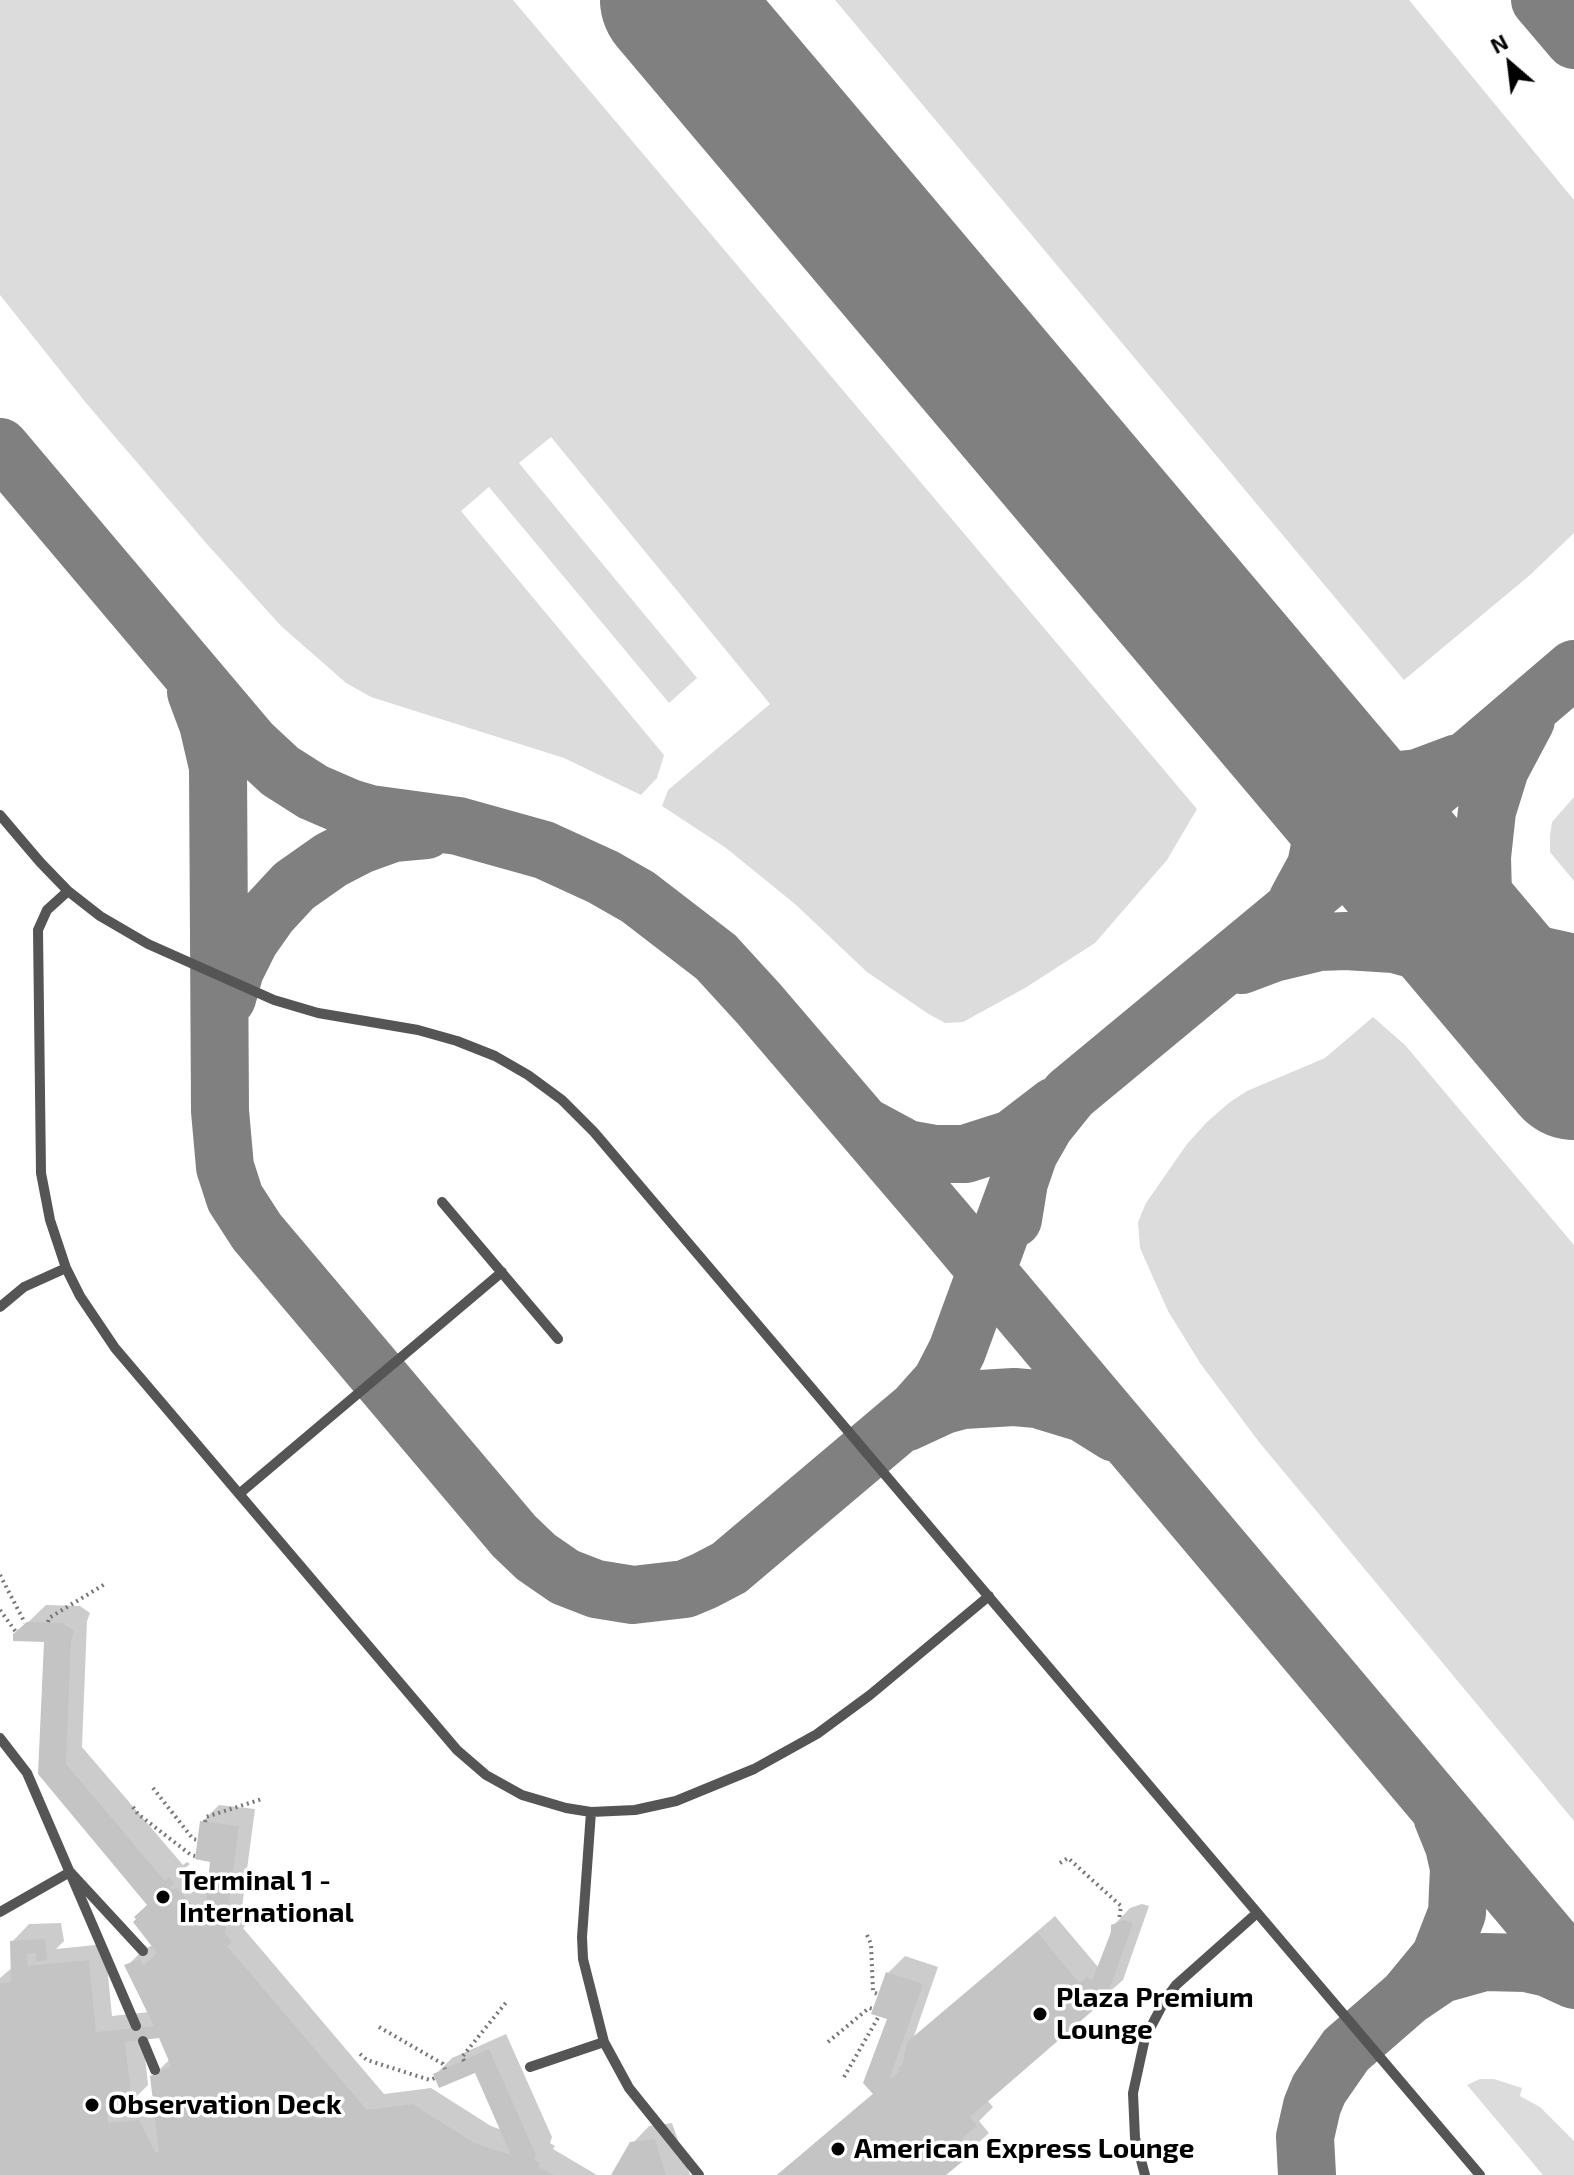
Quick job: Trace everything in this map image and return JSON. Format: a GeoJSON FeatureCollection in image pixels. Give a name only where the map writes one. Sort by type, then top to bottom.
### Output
{"type":"FeatureCollection","features":[{"type":"Feature","properties":{"kind":"lane"},"geometry":{"type":"LineString","coordinates":[[0,815],[68,891],[121,929],[274,1000],[318,1013],[418,1030],[457,1041],[495,1056],[562,1100],[594,1132],[1480,2175]]}},
{"type":"Feature","properties":{"kind":"lane"},"geometry":{"type":"LineString","coordinates":[[68,891],[47,910],[38,930],[41,1173],[50,1220],[66,1268],[88,1310],[115,1348],[457,1750],[486,1775],[522,1795],[591,1812],[635,1810],[676,1801],[712,1788],[786,1752],[841,1718],[989,1596]]}},
{"type":"Feature","properties":{"kind":"lane"},"geometry":{"type":"LineString","coordinates":[[442,1202],[558,1339]]}},
{"type":"Feature","properties":{"kind":"lane"},"geometry":{"type":"LineString","coordinates":[[0,1307],[24,1287],[66,1268]]}},
{"type":"Feature","properties":{"kind":"lane"},"geometry":{"type":"LineString","coordinates":[[239,1494],[502,1272]]}},
{"type":"Feature","properties":{"kind":"lane"},"geometry":{"type":"LineString","coordinates":[[0,1738],[27,1773],[136,2026]]}},
{"type":"Feature","properties":{"kind":"lane"},"geometry":{"type":"LineString","coordinates":[[591,1812],[583,1959],[604,2042],[629,2088],[699,2175]]}},
{"type":"Feature","properties":{"kind":"lane"},"geometry":{"type":"LineString","coordinates":[[0,1912],[70,1872]]}},
{"type":"Feature","properties":{"kind":"lane"},"geometry":{"type":"LineString","coordinates":[[70,1872],[143,1951]]}},
{"type":"Feature","properties":{"kind":"lane"},"geometry":{"type":"LineString","coordinates":[[1145,2175],[1135,2138],[1133,2093],[1145,2038],[1176,1985],[1257,1913]]}},
{"type":"Feature","properties":{"kind":"lane"},"geometry":{"type":"LineString","coordinates":[[143,2041],[155,2070]]}},
{"type":"Feature","properties":{"kind":"lane"},"geometry":{"type":"LineString","coordinates":[[530,2067],[604,2042]]}},
{"type":"Feature","properties":{"kind":"path"},"geometry":{"type":"LineString","coordinates":[[0,1575],[25,1623]]}},
{"type":"Feature","properties":{"kind":"path"},"geometry":{"type":"LineString","coordinates":[[48,1622],[49,1618],[105,1584]]}},
{"type":"Feature","properties":{"kind":"path"},"geometry":{"type":"LineString","coordinates":[[0,1610],[16,1632]]}},
{"type":"Feature","properties":{"kind":"path"},"geometry":{"type":"LineString","coordinates":[[153,1788],[193,1839],[198,1840]]}},
{"type":"Feature","properties":{"kind":"path"},"geometry":{"type":"LineString","coordinates":[[205,1822],[206,1817],[262,1799]]}},
{"type":"Feature","properties":{"kind":"path"},"geometry":{"type":"LineString","coordinates":[[133,1807],[195,1856]]}},
{"type":"Feature","properties":{"kind":"path"},"geometry":{"type":"LineString","coordinates":[[1060,1863],[1068,1858],[1121,1906],[1119,1920]]}},
{"type":"Feature","properties":{"kind":"path"},"geometry":{"type":"LineString","coordinates":[[867,1935],[871,1944],[873,1992],[878,1994]]}},
{"type":"Feature","properties":{"kind":"path"},"geometry":{"type":"LineString","coordinates":[[464,2061],[462,2057],[508,2000]]}},
{"type":"Feature","properties":{"kind":"path"},"geometry":{"type":"LineString","coordinates":[[828,2042],[869,2008],[873,2009]]}},
{"type":"Feature","properties":{"kind":"path"},"geometry":{"type":"LineString","coordinates":[[844,2077],[879,2016]]}},
{"type":"Feature","properties":{"kind":"path"},"geometry":{"type":"LineString","coordinates":[[379,2027],[443,2064],[445,2069]]}},
{"type":"Feature","properties":{"kind":"path"},"geometry":{"type":"LineString","coordinates":[[360,2054],[367,2060],[430,2080],[435,2078]]}},
{"type":"Feature","properties":{"kind":"shaded area"},"geometry":{"type":"Polygon","coordinates":[[[0,0],[513,0],[1197,809],[1167,860],[1095,943],[1025,988],[963,1022],[945,1023],[867,972],[795,904],[726,848],[662,806],[668,790],[770,704],[551,437],[519,463],[697,678],[669,703],[489,487],[461,511],[664,755],[657,778],[641,795],[564,758],[371,697],[346,683],[281,626],[206,543],[86,403],[0,295],[0,0]]]}},
{"type":"Feature","properties":{"kind":"shaded area"},"geometry":{"type":"Polygon","coordinates":[[[835,0],[1409,0],[1574,200],[1574,533],[1530,575],[1404,680],[835,0]]]}},
{"type":"Feature","properties":{"kind":"shaded area"},"geometry":{"type":"Polygon","coordinates":[[[1574,797],[1574,881],[1550,852],[1550,836],[1552,822],[1574,797]]]}},
{"type":"Feature","properties":{"kind":"shaded area"},"geometry":{"type":"Polygon","coordinates":[[[1373,1017],[1405,1045],[1574,1245],[1574,1821],[1259,1442],[1200,1363],[1168,1311],[1140,1248],[1138,1222],[1146,1203],[1187,1144],[1207,1122],[1247,1091],[1325,1058],[1373,1017]]]}},
{"type":"Feature","properties":{"kind":"shaded area"},"geometry":{"type":"Polygon","coordinates":[[[1480,2079],[1494,2079],[1522,2088],[1520,2096],[1540,2107],[1574,2141],[1574,2175],[1543,2175],[1467,2085],[1480,2079]]]}},
{"type":"Feature","properties":{"kind":"building","name":"Terminal 1 - International"},"geometry":{"type":"Polygon","coordinates":[[[27,1622],[62,1623],[74,1631],[71,1640],[66,1764],[165,1881],[169,1877],[174,1883],[170,1887],[173,1890],[176,1887],[204,1918],[210,1862],[195,1859],[200,1821],[239,1826],[225,1933],[232,1942],[227,1946],[367,2110],[413,2104],[474,2143],[511,2155],[475,2073],[439,2088],[433,2074],[489,2049],[536,2155],[534,2160],[540,2163],[538,2167],[554,2175],[0,2175],[0,1983],[11,1982],[10,1941],[45,1939],[47,1960],[36,1962],[36,1953],[27,1954],[28,1966],[89,1960],[96,2032],[154,2026],[124,1965],[140,1959],[143,1966],[157,1953],[133,1922],[134,1917],[147,1905],[38,1774],[44,1642],[13,1641],[13,1634],[27,1622]],[[159,2038],[125,2042],[132,2104],[107,2106],[108,2123],[139,2120],[155,2152],[159,2152],[150,2076],[171,2066],[159,2038]]]}},
{"type":"Feature","properties":{"kind":"building"},"geometry":{"type":"Polygon","coordinates":[[[1124,1920],[1133,1923],[1106,1999],[970,2117],[977,2126],[962,2138],[974,2152],[946,2175],[777,2175],[873,2094],[863,2083],[887,2019],[871,2014],[886,1972],[923,1984],[889,2080],[900,2071],[907,2042],[1037,1932],[1079,1983],[1087,1977],[1092,1981],[1111,1925],[1124,1920]]]}},
{"type":"Feature","properties":{"kind":"building"},"geometry":{"type":"Polygon","coordinates":[[[655,2139],[666,2175],[611,2175],[630,2142],[655,2139]]]}},
{"type":"Feature","properties":{"kind":"taxiway"},"geometry":{"type":"LineString","coordinates":[[1540,0],[1574,40]]}},
{"type":"Feature","properties":{"kind":"taxiway"},"geometry":{"type":"LineString","coordinates":[[0,447],[251,744],[280,771],[313,792],[370,814],[458,826],[544,850],[638,897],[716,957],[943,1219],[1574,1968]]}},
{"type":"Feature","properties":{"kind":"taxiway"},"geometry":{"type":"LineString","coordinates":[[1013,1219],[1019,1182],[1029,1153],[1045,1125],[1070,1094],[1285,916],[1574,669]]}},
{"type":"Feature","properties":{"kind":"taxiway"},"geometry":{"type":"LineString","coordinates":[[196,692],[208,724],[218,767],[220,1111],[225,1167],[235,1198],[257,1232],[514,1536],[536,1557],[565,1577],[596,1589],[633,1595],[685,1589],[704,1581],[729,1568],[916,1410],[941,1382],[957,1351],[1019,1182]]}},
{"type":"Feature","properties":{"kind":"taxiway"},"geometry":{"type":"LineString","coordinates":[[1272,705],[1314,753],[1344,772],[1361,778],[1389,781],[1418,778],[1458,763]]}},
{"type":"Feature","properties":{"kind":"taxiway"},"geometry":{"type":"LineString","coordinates":[[1526,720],[1500,769],[1487,811],[1482,857],[1483,896],[1491,935],[1504,974],[1514,992],[1563,1051]]}},
{"type":"Feature","properties":{"kind":"taxiway"},"geometry":{"type":"LineString","coordinates":[[1288,734],[1308,759],[1316,775],[1324,826],[1316,866],[1297,901]]}},
{"type":"Feature","properties":{"kind":"taxiway"},"geometry":{"type":"LineString","coordinates":[[1370,826],[1381,834],[1446,910],[1464,924],[1486,938],[1516,950],[1574,963]]}},
{"type":"Feature","properties":{"kind":"taxiway"},"geometry":{"type":"LineString","coordinates":[[227,998],[235,970],[250,940],[294,886],[331,860],[360,845],[393,833],[426,830]]}},
{"type":"Feature","properties":{"kind":"taxiway"},"geometry":{"type":"LineString","coordinates":[[1241,965],[1273,953],[1319,942],[1394,944],[1439,956],[1483,976],[1520,1010]]}},
{"type":"Feature","properties":{"kind":"taxiway"},"geometry":{"type":"LineString","coordinates":[[868,1128],[907,1149],[935,1154],[965,1154],[1012,1139],[1055,1106]]}},
{"type":"Feature","properties":{"kind":"taxiway"},"geometry":{"type":"LineString","coordinates":[[905,1423],[963,1400],[1014,1397],[1037,1399],[1083,1413],[1115,1433]]}},
{"type":"Feature","properties":{"kind":"taxiway"},"geometry":{"type":"LineString","coordinates":[[1442,1816],[1459,1868],[1457,1913],[1440,1957],[1407,1997],[1441,1974],[1484,1962],[1526,1963],[1548,1968],[1574,1980]]}},
{"type":"Feature","properties":{"kind":"taxiway"},"geometry":{"type":"LineString","coordinates":[[1307,2175],[1305,2137],[1319,2089],[1346,2050],[1407,1997]]}},
{"type":"Feature","properties":{"kind":"runway"},"geometry":{"type":"LineString","coordinates":[[672,0],[1574,1068]]}},
{"type":"Feature","properties":{"kind":"place","name":"Terminal 1 - International"},"geometry":{"type":"Point","coordinates":[163,1897]}},
{"type":"Feature","properties":{"kind":"place","name":"Plaza Premium Lounge"},"geometry":{"type":"Point","coordinates":[1040,2014]}},
{"type":"Feature","properties":{"kind":"place","name":"Observation Deck"},"geometry":{"type":"Point","coordinates":[92,2105]}},
{"type":"Feature","properties":{"kind":"place","name":"American Express Lounge"},"geometry":{"type":"Point","coordinates":[838,2149]}}]}
